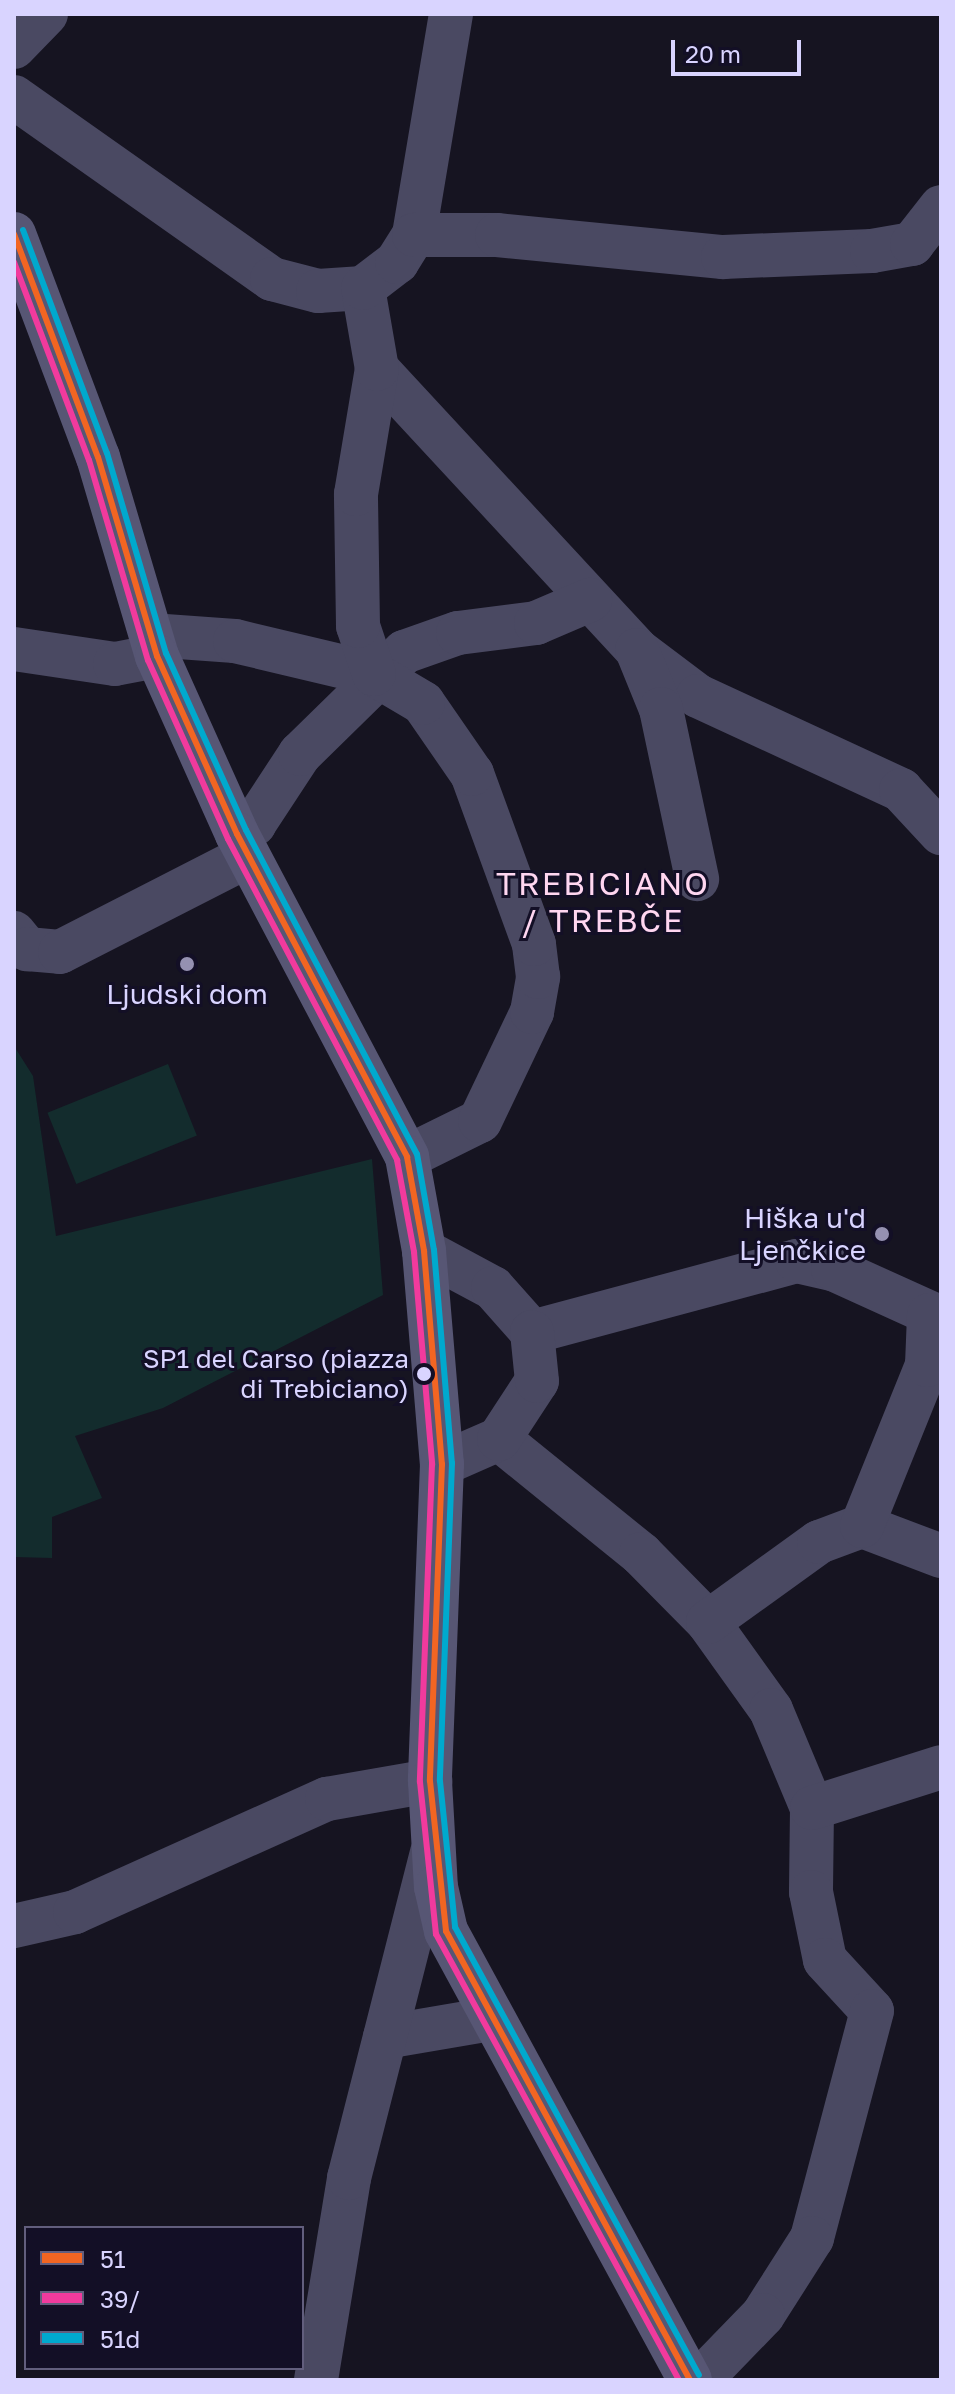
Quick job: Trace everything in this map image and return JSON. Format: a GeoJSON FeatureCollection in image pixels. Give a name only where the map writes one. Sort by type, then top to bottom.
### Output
{"type":"FeatureCollection","features":[{"type":"Feature","properties":{"kind":"main road"},"geometry":{"type":"LineString","coordinates":[[14,234],[23,279],[98,457],[154,645],[242,845],[407,1157],[424,1251],[442,1464],[430,1781],[432,1852],[446,1931],[490,2019],[690,2380]]}},
{"type":"Feature","properties":{"kind":"street"},"geometry":{"type":"LineString","coordinates":[[14,47],[46,14]]}},
{"type":"Feature","properties":{"kind":"street"},"geometry":{"type":"LineString","coordinates":[[14,97],[272,279],[318,291],[363,288],[397,262],[414,235],[451,14]]}},
{"type":"Feature","properties":{"kind":"street"},"geometry":{"type":"LineString","coordinates":[[414,235],[497,235],[723,257],[926,249],[941,207]]}},
{"type":"Feature","properties":{"kind":"street"},"geometry":{"type":"LineString","coordinates":[[363,288],[377,369],[352,556],[358,626],[374,674]]}},
{"type":"Feature","properties":{"kind":"street"},"geometry":{"type":"LineString","coordinates":[[377,369],[637,650],[698,696],[901,790],[941,833]]}},
{"type":"Feature","properties":{"kind":"street"},"geometry":{"type":"LineString","coordinates":[[14,933],[27,949],[60,952],[242,845],[272,789],[374,674],[404,652],[458,633],[536,623],[590,600]]}},
{"type":"Feature","properties":{"kind":"street"},"geometry":{"type":"LineString","coordinates":[[14,649],[115,664],[154,645],[235,641],[374,674],[423,703],[472,774],[530,931],[538,977],[532,1012],[480,1121],[407,1157]]}},
{"type":"Feature","properties":{"kind":"street"},"geometry":{"type":"LineString","coordinates":[[637,650],[661,709],[697,879]]}},
{"type":"Feature","properties":{"kind":"street"},"geometry":{"type":"LineString","coordinates":[[424,1251],[493,1288],[532,1332],[537,1381],[499,1439],[442,1464]]}},
{"type":"Feature","properties":{"kind":"street"},"geometry":{"type":"LineString","coordinates":[[532,1332],[797,1261],[870,1283],[935,1317],[934,1370],[862,1526]]}},
{"type":"Feature","properties":{"kind":"street"},"geometry":{"type":"LineString","coordinates":[[499,1439],[641,1554],[708,1622],[771,1710],[812,1808],[811,1892],[825,1960],[872,2011],[812,2238],[763,2315],[700,2380]]}},
{"type":"Feature","properties":{"kind":"street"},"geometry":{"type":"LineString","coordinates":[[708,1622],[819,1542],[862,1526],[941,1556]]}},
{"type":"Feature","properties":{"kind":"street"},"geometry":{"type":"LineString","coordinates":[[812,1808],[941,1767]]}},
{"type":"Feature","properties":{"kind":"street"},"geometry":{"type":"LineString","coordinates":[[14,1926],[75,1912],[327,1799],[430,1781]]}},
{"type":"Feature","properties":{"kind":"street"},"geometry":{"type":"LineString","coordinates":[[316,2380],[349,2178],[432,1852]]}},
{"type":"Feature","properties":{"kind":"street"},"geometry":{"type":"LineString","coordinates":[[385,2037],[490,2019]]}},
{"type":"Feature","properties":{"kind":"green space"},"geometry":{"type":"Polygon","coordinates":[[[14,1046],[33,1076],[56,1236],[372,1159],[383,1295],[163,1408],[75,1436],[102,1498],[52,1517],[52,1558],[14,1557],[14,1046]]]}},
{"type":"Feature","properties":{"kind":"green space"},"geometry":{"type":"Polygon","coordinates":[[[168,1064],[197,1135],[76,1184],[47,1113],[168,1064]]]}},
{"type":"Feature","properties":{"kind":"transit line","name":"51d"},"geometry":{"type":"LineString","coordinates":[[23,230],[107,453],[166,653],[246,830],[417,1154],[434,1250],[452,1463],[440,1781],[455,1927],[699,2375]]}},
{"type":"Feature","properties":{"kind":"transit line","name":"51"},"geometry":{"type":"LineString","coordinates":[[14,234],[98,457],[157,656],[237,834],[407,1157],[424,1251],[442,1464],[430,1781],[446,1931],[690,2380]]}},
{"type":"Feature","properties":{"kind":"transit line","name":"39/"},"geometry":{"type":"LineString","coordinates":[[14,262],[89,460],[148,660],[228,839],[397,1160],[414,1252],[432,1464],[420,1782],[436,1934],[679,2380]]}},
{"type":"Feature","properties":{"kind":"place","name":"Ljudski dom"},"geometry":{"type":"Point","coordinates":[187,964]}},
{"type":"Feature","properties":{"kind":"place","name":"Hiška u'd Ljenčkice"},"geometry":{"type":"Point","coordinates":[882,1234]}},
{"type":"Feature","properties":{"kind":"place","name":"SP1 del Carso (piazza di Trebiciano)"},"geometry":{"type":"Point","coordinates":[424,1374]}},
{"type":"Feature","properties":{"kind":"district","name":"TREBICIANO / TREBČE"},"geometry":{"type":"Point","coordinates":[603,902]}}]}
